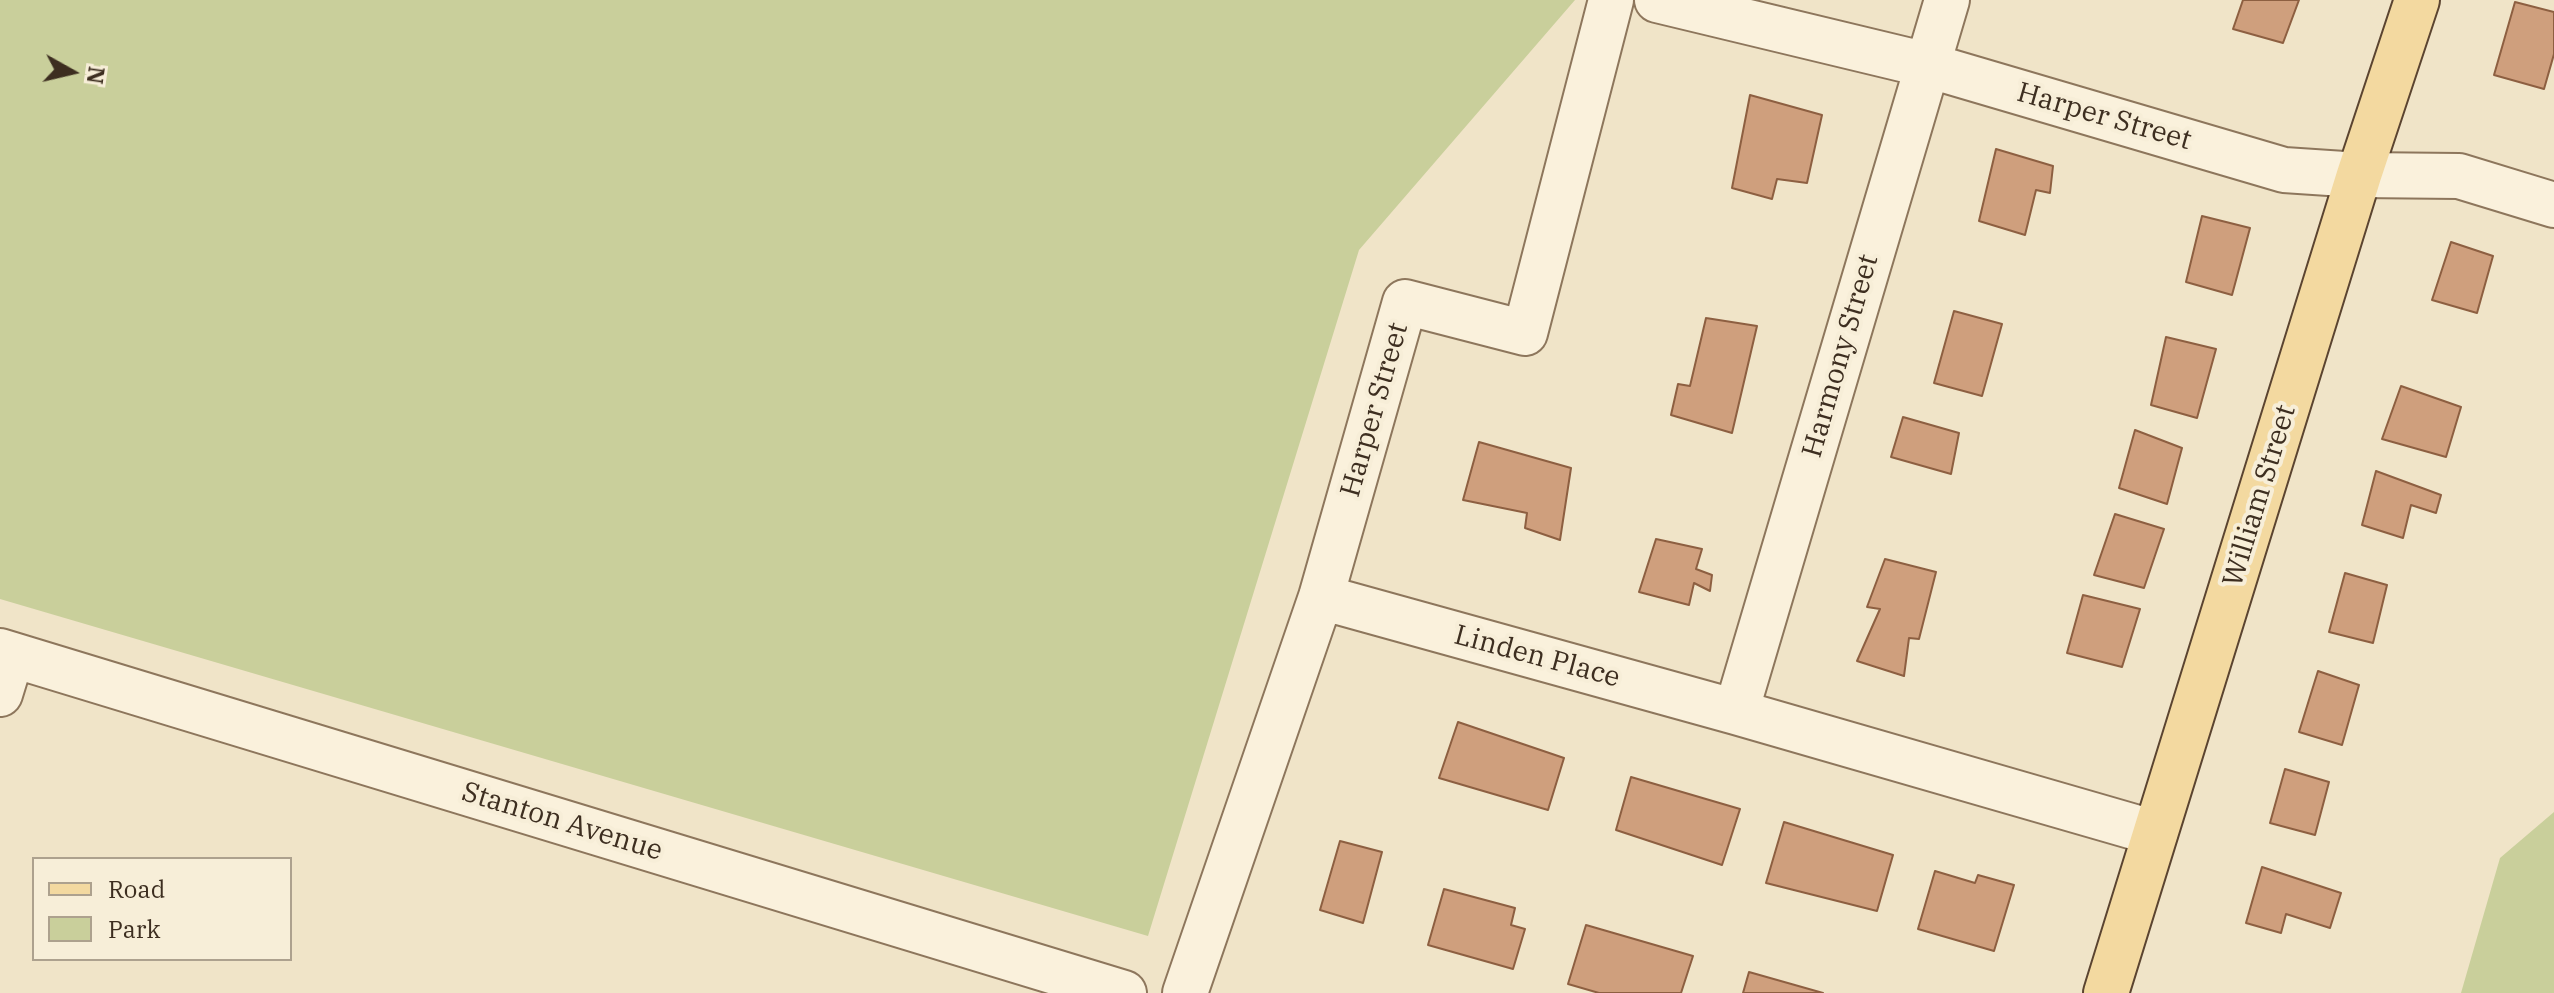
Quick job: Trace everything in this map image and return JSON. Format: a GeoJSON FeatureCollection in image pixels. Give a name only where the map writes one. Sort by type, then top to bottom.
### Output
{"type":"FeatureCollection","features":[{"type":"Feature","properties":{"kind":"main road","name":"William Street"},"geometry":{"type":"LineString","coordinates":[[2106,993],[2359,175],[2417,0]]}},
{"type":"Feature","properties":{"kind":"street","name":"Harper Street"},"geometry":{"type":"LineString","coordinates":[[1321,597],[1405,302],[1525,333],[1611,0]]}},
{"type":"Feature","properties":{"kind":"street","name":"Harper Street"},"geometry":{"type":"LineString","coordinates":[[1657,0],[1927,65],[2284,170],[2359,175],[2459,176],[2554,205]]}},
{"type":"Feature","properties":{"kind":"street","name":"Harmony Street"},"geometry":{"type":"LineString","coordinates":[[1736,712],[1947,0]]}},
{"type":"Feature","properties":{"kind":"street","name":"Linden Place"},"geometry":{"type":"LineString","coordinates":[[1321,597],[2155,833]]}},
{"type":"Feature","properties":{"kind":"street"},"geometry":{"type":"LineString","coordinates":[[1185,993],[1321,597]]}},
{"type":"Feature","properties":{"kind":"street","name":"Stanton Avenue"},"geometry":{"type":"LineString","coordinates":[[4,667],[1124,993]]}},
{"type":"Feature","properties":{"kind":"green space"},"geometry":{"type":"Polygon","coordinates":[[[0,0],[1575,0],[1359,250],[1148,936],[0,599],[0,0]]]}},
{"type":"Feature","properties":{"kind":"green space"},"geometry":{"type":"Polygon","coordinates":[[[2554,812],[2554,993],[2461,993],[2500,858],[2554,812]]]}},
{"type":"Feature","properties":{"kind":"building"},"geometry":{"type":"Polygon","coordinates":[[[2243,0],[2299,0],[2283,43],[2233,29],[2243,0]]]}},
{"type":"Feature","properties":{"kind":"building"},"geometry":{"type":"Polygon","coordinates":[[[2515,2],[2554,12],[2554,54],[2544,89],[2494,75],[2515,2]]]}},
{"type":"Feature","properties":{"kind":"building"},"geometry":{"type":"Polygon","coordinates":[[[1750,95],[1822,115],[1807,183],[1777,179],[1772,199],[1732,188],[1750,95]]]}},
{"type":"Feature","properties":{"kind":"building"},"geometry":{"type":"Polygon","coordinates":[[[1996,149],[2053,166],[2050,193],[2036,190],[2025,235],[1979,221],[1996,149]]]}},
{"type":"Feature","properties":{"kind":"building"},"geometry":{"type":"Polygon","coordinates":[[[2202,216],[2250,228],[2232,295],[2186,282],[2202,216]]]}},
{"type":"Feature","properties":{"kind":"building"},"geometry":{"type":"Polygon","coordinates":[[[2451,242],[2493,256],[2477,313],[2432,300],[2451,242]]]}},
{"type":"Feature","properties":{"kind":"building"},"geometry":{"type":"Polygon","coordinates":[[[1954,311],[2002,324],[1982,396],[1934,383],[1954,311]]]}},
{"type":"Feature","properties":{"kind":"building"},"geometry":{"type":"Polygon","coordinates":[[[1706,318],[1757,326],[1732,433],[1671,415],[1678,384],[1690,386],[1706,318]]]}},
{"type":"Feature","properties":{"kind":"building"},"geometry":{"type":"Polygon","coordinates":[[[2166,337],[2216,349],[2197,418],[2151,405],[2166,337]]]}},
{"type":"Feature","properties":{"kind":"building"},"geometry":{"type":"Polygon","coordinates":[[[2401,386],[2461,407],[2446,457],[2382,439],[2401,386]]]}},
{"type":"Feature","properties":{"kind":"building"},"geometry":{"type":"Polygon","coordinates":[[[1903,417],[1959,433],[1951,474],[1891,457],[1903,417]]]}},
{"type":"Feature","properties":{"kind":"building"},"geometry":{"type":"Polygon","coordinates":[[[2135,430],[2182,448],[2167,504],[2119,488],[2135,430]]]}},
{"type":"Feature","properties":{"kind":"building"},"geometry":{"type":"Polygon","coordinates":[[[1479,442],[1571,468],[1560,540],[1525,528],[1527,513],[1463,500],[1479,442]]]}},
{"type":"Feature","properties":{"kind":"building"},"geometry":{"type":"Polygon","coordinates":[[[2376,471],[2441,495],[2436,513],[2411,505],[2403,538],[2362,525],[2376,471]]]}},
{"type":"Feature","properties":{"kind":"building"},"geometry":{"type":"Polygon","coordinates":[[[2115,514],[2164,529],[2144,588],[2094,575],[2115,514]]]}},
{"type":"Feature","properties":{"kind":"building"},"geometry":{"type":"Polygon","coordinates":[[[1656,539],[1702,549],[1696,569],[1712,575],[1710,591],[1694,583],[1689,605],[1639,592],[1656,539]]]}},
{"type":"Feature","properties":{"kind":"building"},"geometry":{"type":"Polygon","coordinates":[[[1885,559],[1936,572],[1919,639],[1909,638],[1904,676],[1857,661],[1880,609],[1867,607],[1885,559]]]}},
{"type":"Feature","properties":{"kind":"building"},"geometry":{"type":"Polygon","coordinates":[[[2345,573],[2387,585],[2373,643],[2329,632],[2345,573]]]}},
{"type":"Feature","properties":{"kind":"building"},"geometry":{"type":"Polygon","coordinates":[[[2083,595],[2140,609],[2122,667],[2067,653],[2083,595]]]}},
{"type":"Feature","properties":{"kind":"building"},"geometry":{"type":"Polygon","coordinates":[[[2318,671],[2359,685],[2342,745],[2299,732],[2318,671]]]}},
{"type":"Feature","properties":{"kind":"building"},"geometry":{"type":"Polygon","coordinates":[[[1458,722],[1564,758],[1548,810],[1439,778],[1458,722]]]}},
{"type":"Feature","properties":{"kind":"building"},"geometry":{"type":"Polygon","coordinates":[[[2285,769],[2329,782],[2315,835],[2270,823],[2285,769]]]}},
{"type":"Feature","properties":{"kind":"building"},"geometry":{"type":"Polygon","coordinates":[[[1631,777],[1740,809],[1722,865],[1616,830],[1631,777]]]}},
{"type":"Feature","properties":{"kind":"building"},"geometry":{"type":"Polygon","coordinates":[[[1784,822],[1893,855],[1877,911],[1766,883],[1784,822]]]}},
{"type":"Feature","properties":{"kind":"building"},"geometry":{"type":"Polygon","coordinates":[[[1340,841],[1382,852],[1363,923],[1320,910],[1340,841]]]}},
{"type":"Feature","properties":{"kind":"building"},"geometry":{"type":"Polygon","coordinates":[[[2262,867],[2341,893],[2330,928],[2286,914],[2281,933],[2246,923],[2262,867]]]}},
{"type":"Feature","properties":{"kind":"building"},"geometry":{"type":"Polygon","coordinates":[[[1935,871],[1975,883],[1978,875],[2014,885],[1994,951],[1918,929],[1935,871]]]}},
{"type":"Feature","properties":{"kind":"building"},"geometry":{"type":"Polygon","coordinates":[[[1444,889],[1515,908],[1511,925],[1525,929],[1513,969],[1428,945],[1444,889]]]}},
{"type":"Feature","properties":{"kind":"building"},"geometry":{"type":"Polygon","coordinates":[[[1586,925],[1693,956],[1681,993],[1599,993],[1568,984],[1586,925]]]}},
{"type":"Feature","properties":{"kind":"building"},"geometry":{"type":"Polygon","coordinates":[[[1749,972],[1823,993],[1743,993],[1749,972]]]}}]}
